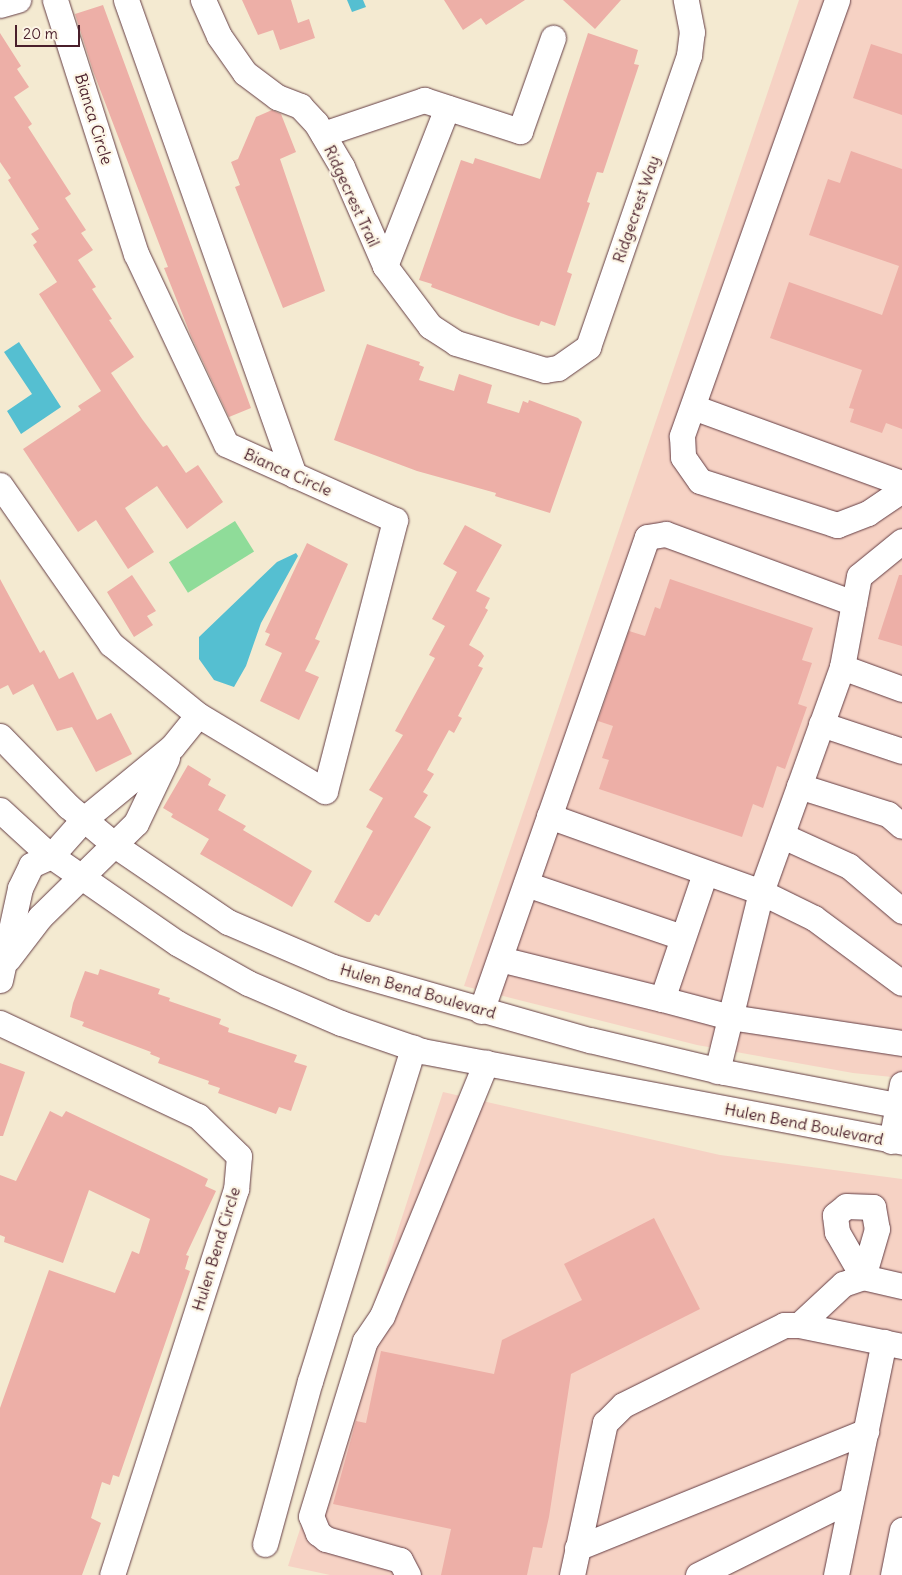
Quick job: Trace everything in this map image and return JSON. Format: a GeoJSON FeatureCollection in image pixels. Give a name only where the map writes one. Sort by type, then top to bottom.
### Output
{"type":"FeatureCollection","features":[{"type":"Feature","properties":{"kind":"street"},"geometry":{"type":"LineString","coordinates":[[0,5],[18,0]]}},
{"type":"Feature","properties":{"kind":"street","name":"Bianca Circle"},"geometry":{"type":"LineString","coordinates":[[0,485],[111,644],[198,715],[325,791],[395,520],[226,444],[136,254],[55,0]]}},
{"type":"Feature","properties":{"kind":"street"},"geometry":{"type":"LineString","coordinates":[[126,0],[294,475]]}},
{"type":"Feature","properties":{"kind":"street","name":"Ridgecrest Trail"},"geometry":{"type":"LineString","coordinates":[[203,0],[218,36],[245,73],[277,97],[300,106],[323,134],[342,167],[384,266],[430,326],[456,343],[522,365]]}},
{"type":"Feature","properties":{"kind":"street","name":"Ridgecrest Way"},"geometry":{"type":"LineString","coordinates":[[522,365],[545,370],[558,368],[588,347],[689,56],[692,32],[686,0]]}},
{"type":"Feature","properties":{"kind":"street"},"geometry":{"type":"LineString","coordinates":[[837,0],[682,436],[683,457],[700,481],[837,525],[868,513],[902,490]]}},
{"type":"Feature","properties":{"kind":"street"},"geometry":{"type":"LineString","coordinates":[[323,134],[424,100],[520,131],[553,38]]}},
{"type":"Feature","properties":{"kind":"street"},"geometry":{"type":"LineString","coordinates":[[384,266],[447,108]]}},
{"type":"Feature","properties":{"kind":"street"},"geometry":{"type":"LineString","coordinates":[[693,407],[902,483]]}},
{"type":"Feature","properties":{"kind":"street"},"geometry":{"type":"LineString","coordinates":[[481,1011],[647,537],[666,534],[854,603]]}},
{"type":"Feature","properties":{"kind":"street"},"geometry":{"type":"LineString","coordinates":[[717,1070],[761,892],[783,836],[842,667],[859,576],[902,541]]}},
{"type":"Feature","properties":{"kind":"street"},"geometry":{"type":"LineString","coordinates":[[842,667],[902,689]]}},
{"type":"Feature","properties":{"kind":"street"},"geometry":{"type":"LineString","coordinates":[[3,970],[20,888],[31,864],[52,856],[84,820],[172,747],[198,715]]}},
{"type":"Feature","properties":{"kind":"street"},"geometry":{"type":"LineString","coordinates":[[821,724],[902,751]]}},
{"type":"Feature","properties":{"kind":"street","name":"Hulen Bend Boulevard"},"geometry":{"type":"LineString","coordinates":[[0,736],[84,820],[116,846],[228,922],[334,967],[481,1011],[717,1070],[901,1098]]}},
{"type":"Feature","properties":{"kind":"street"},"geometry":{"type":"LineString","coordinates":[[3,970],[40,917],[80,876],[116,846],[136,823],[172,747]]}},
{"type":"Feature","properties":{"kind":"street"},"geometry":{"type":"LineString","coordinates":[[799,786],[888,814],[902,826]]}},
{"type":"Feature","properties":{"kind":"street","name":"Hulen Bend Boulevard"},"geometry":{"type":"LineString","coordinates":[[0,810],[52,856],[177,943],[248,983],[341,1023],[413,1048],[896,1142]]}},
{"type":"Feature","properties":{"kind":"street"},"geometry":{"type":"LineString","coordinates":[[549,816],[761,892],[814,918],[902,983]]}},
{"type":"Feature","properties":{"kind":"street"},"geometry":{"type":"LineString","coordinates":[[783,836],[849,866],[902,911]]}},
{"type":"Feature","properties":{"kind":"street"},"geometry":{"type":"LineString","coordinates":[[662,999],[705,873]]}},
{"type":"Feature","properties":{"kind":"street"},"geometry":{"type":"LineString","coordinates":[[526,884],[682,937]]}},
{"type":"Feature","properties":{"kind":"street"},"geometry":{"type":"LineString","coordinates":[[500,959],[730,1016],[902,1042]]}},
{"type":"Feature","properties":{"kind":"street","name":"Hulen Bend Circle"},"geometry":{"type":"LineString","coordinates":[[0,1023],[198,1116],[239,1156],[236,1189],[112,1575]]}},
{"type":"Feature","properties":{"kind":"street"},"geometry":{"type":"LineString","coordinates":[[265,1544],[310,1381],[413,1048]]}},
{"type":"Feature","properties":{"kind":"street"},"geometry":{"type":"LineString","coordinates":[[408,1575],[400,1560],[326,1540],[318,1532],[311,1516],[365,1341],[382,1316],[486,1063]]}},
{"type":"Feature","properties":{"kind":"street"},"geometry":{"type":"LineString","coordinates":[[896,1142],[901,1098]]}},
{"type":"Feature","properties":{"kind":"street"},"geometry":{"type":"LineString","coordinates":[[799,1325],[843,1284],[863,1277],[902,1286]]}},
{"type":"Feature","properties":{"kind":"street"},"geometry":{"type":"LineString","coordinates":[[572,1575],[605,1423],[612,1413],[772,1329],[799,1325],[893,1344],[866,1431],[836,1575]]}},
{"type":"Feature","properties":{"kind":"street"},"geometry":{"type":"LineString","coordinates":[[577,1548],[866,1431]]}},
{"type":"Feature","properties":{"kind":"street"},"geometry":{"type":"LineString","coordinates":[[698,1575],[852,1499]]}},
{"type":"Feature","properties":{"kind":"street"},"geometry":{"type":"LineString","coordinates":[[893,1575],[902,1530]]}},
{"type":"Feature","properties":{"kind":"shaded area"},"geometry":{"type":"Polygon","coordinates":[[[799,0],[902,0],[902,1078],[853,1073],[697,1045],[464,986],[799,0]]]}},
{"type":"Feature","properties":{"kind":"shaded area"},"geometry":{"type":"Polygon","coordinates":[[[443,1092],[720,1155],[902,1179],[902,1575],[330,1575],[288,1566],[443,1092]]]}},
{"type":"Feature","properties":{"kind":"green space"},"geometry":{"type":"Polygon","coordinates":[[[235,521],[254,552],[188,593],[169,562],[235,521]]]}},
{"type":"Feature","properties":{"kind":"water"},"geometry":{"type":"Polygon","coordinates":[[[347,0],[363,0],[366,7],[352,12],[347,0]]]}},
{"type":"Feature","properties":{"kind":"water"},"geometry":{"type":"Polygon","coordinates":[[[19,342],[61,407],[21,434],[7,411],[32,394],[4,352],[19,342]]]}},
{"type":"Feature","properties":{"kind":"water"},"geometry":{"type":"Polygon","coordinates":[[[296,553],[298,556],[261,623],[246,666],[234,687],[214,680],[199,659],[199,637],[277,562],[296,553]]]}},
{"type":"Feature","properties":{"kind":"building"},"geometry":{"type":"Polygon","coordinates":[[[242,0],[291,0],[298,23],[309,19],[315,38],[280,50],[273,30],[258,35],[242,0]]]}},
{"type":"Feature","properties":{"kind":"building"},"geometry":{"type":"Polygon","coordinates":[[[444,0],[525,0],[486,25],[481,18],[463,30],[444,0]]]}},
{"type":"Feature","properties":{"kind":"building"},"geometry":{"type":"Polygon","coordinates":[[[563,0],[621,0],[595,29],[563,0]]]}},
{"type":"Feature","properties":{"kind":"building"},"geometry":{"type":"Polygon","coordinates":[[[103,5],[251,408],[229,417],[191,336],[164,268],[168,267],[93,71],[75,14],[103,5]]]}},
{"type":"Feature","properties":{"kind":"building"},"geometry":{"type":"Polygon","coordinates":[[[0,33],[21,66],[17,69],[29,87],[14,97],[32,124],[28,127],[71,194],[65,198],[86,230],[81,233],[93,250],[78,260],[96,287],[92,289],[112,319],[109,320],[134,357],[111,373],[163,447],[167,445],[186,473],[198,465],[223,502],[187,529],[157,486],[125,508],[154,552],[128,569],[96,520],[78,532],[23,449],[81,410],[78,406],[101,391],[39,294],[57,282],[33,245],[37,242],[31,234],[39,229],[8,180],[11,178],[0,162],[0,33]]]}},
{"type":"Feature","properties":{"kind":"building"},"geometry":{"type":"Polygon","coordinates":[[[588,33],[638,50],[634,64],[639,65],[603,173],[597,172],[587,202],[590,203],[567,272],[572,274],[555,326],[541,321],[539,326],[509,316],[431,287],[432,284],[419,280],[461,160],[473,164],[475,158],[540,179],[588,33]]]}},
{"type":"Feature","properties":{"kind":"building"},"geometry":{"type":"Polygon","coordinates":[[[871,44],[902,54],[902,115],[853,98],[871,44]]]}},
{"type":"Feature","properties":{"kind":"building"},"geometry":{"type":"Polygon","coordinates":[[[272,110],[281,114],[296,152],[280,159],[325,291],[283,308],[235,187],[240,185],[231,162],[238,159],[256,117],[272,110]]]}},
{"type":"Feature","properties":{"kind":"building"},"geometry":{"type":"Polygon","coordinates":[[[851,151],[902,169],[902,429],[886,423],[882,433],[850,422],[854,409],[849,408],[862,370],[770,338],[789,282],[882,315],[899,266],[809,235],[828,179],[840,183],[851,151]]]}},
{"type":"Feature","properties":{"kind":"building"},"geometry":{"type":"Polygon","coordinates":[[[367,344],[420,362],[419,365],[424,367],[419,380],[454,391],[459,374],[492,385],[487,403],[519,413],[523,401],[528,403],[529,400],[578,418],[582,422],[550,513],[495,496],[496,493],[417,471],[334,440],[367,344]]]}},
{"type":"Feature","properties":{"kind":"building"},"geometry":{"type":"Polygon","coordinates":[[[465,525],[502,545],[476,591],[490,598],[485,608],[488,610],[469,645],[484,656],[478,666],[483,668],[458,716],[462,718],[454,733],[449,730],[427,770],[434,774],[423,792],[428,795],[414,817],[431,827],[379,916],[375,914],[370,922],[367,922],[334,902],[373,831],[366,827],[383,798],[369,790],[403,735],[395,731],[435,658],[429,655],[445,626],[432,619],[457,572],[443,564],[465,525]]]}},
{"type":"Feature","properties":{"kind":"building"},"geometry":{"type":"Polygon","coordinates":[[[307,543],[348,564],[315,639],[320,641],[305,671],[319,677],[299,720],[260,701],[282,653],[265,645],[270,634],[265,632],[307,543]]]}},
{"type":"Feature","properties":{"kind":"building"},"geometry":{"type":"Polygon","coordinates":[[[132,575],[156,611],[147,616],[153,625],[134,637],[107,592],[132,575]]]}},
{"type":"Feature","properties":{"kind":"building"},"geometry":{"type":"Polygon","coordinates":[[[899,575],[902,575],[902,646],[878,639],[899,575]]]}},
{"type":"Feature","properties":{"kind":"building"},"geometry":{"type":"Polygon","coordinates":[[[0,579],[40,653],[44,650],[59,679],[73,672],[97,720],[111,713],[132,754],[96,772],[72,727],[57,731],[33,684],[13,695],[8,685],[0,689],[0,579]]]}},
{"type":"Feature","properties":{"kind":"building"},"geometry":{"type":"Polygon","coordinates":[[[670,579],[813,628],[802,660],[812,663],[798,704],[807,707],[785,769],[777,766],[763,808],[753,804],[742,837],[599,789],[609,760],[602,758],[613,726],[598,721],[629,631],[645,636],[655,607],[660,609],[670,579]]]}},
{"type":"Feature","properties":{"kind":"building"},"geometry":{"type":"Polygon","coordinates":[[[188,765],[211,779],[208,785],[226,795],[218,810],[246,826],[243,830],[312,871],[292,907],[200,854],[209,839],[171,817],[173,814],[163,808],[188,765]]]}},
{"type":"Feature","properties":{"kind":"building"},"geometry":{"type":"Polygon","coordinates":[[[100,969],[160,989],[158,994],[170,998],[169,1001],[221,1019],[219,1024],[229,1028],[228,1032],[297,1055],[294,1062],[307,1066],[291,1111],[279,1107],[276,1114],[218,1093],[220,1088],[208,1084],[209,1081],[158,1063],[160,1058],[150,1054],[151,1052],[82,1026],[84,1022],[70,1017],[73,1003],[85,971],[98,975],[100,969]]]}},
{"type":"Feature","properties":{"kind":"building"},"geometry":{"type":"Polygon","coordinates":[[[0,1063],[25,1072],[3,1136],[0,1136],[0,1063]]]}},
{"type":"Feature","properties":{"kind":"building"},"geometry":{"type":"Polygon","coordinates":[[[50,1111],[62,1117],[66,1111],[180,1165],[208,1179],[205,1186],[216,1191],[186,1255],[189,1256],[185,1269],[190,1271],[119,1477],[113,1475],[110,1485],[102,1482],[91,1518],[101,1523],[82,1575],[0,1575],[0,1408],[49,1270],[115,1293],[132,1251],[139,1254],[150,1219],[89,1190],[63,1263],[4,1242],[5,1237],[0,1235],[0,1175],[16,1181],[50,1111]]]}},
{"type":"Feature","properties":{"kind":"building"},"geometry":{"type":"Polygon","coordinates":[[[654,1218],[700,1309],[571,1374],[549,1517],[542,1548],[533,1547],[527,1575],[441,1575],[451,1529],[333,1504],[356,1421],[366,1423],[381,1351],[494,1374],[502,1340],[582,1300],[564,1264],[654,1218]]]}}]}
